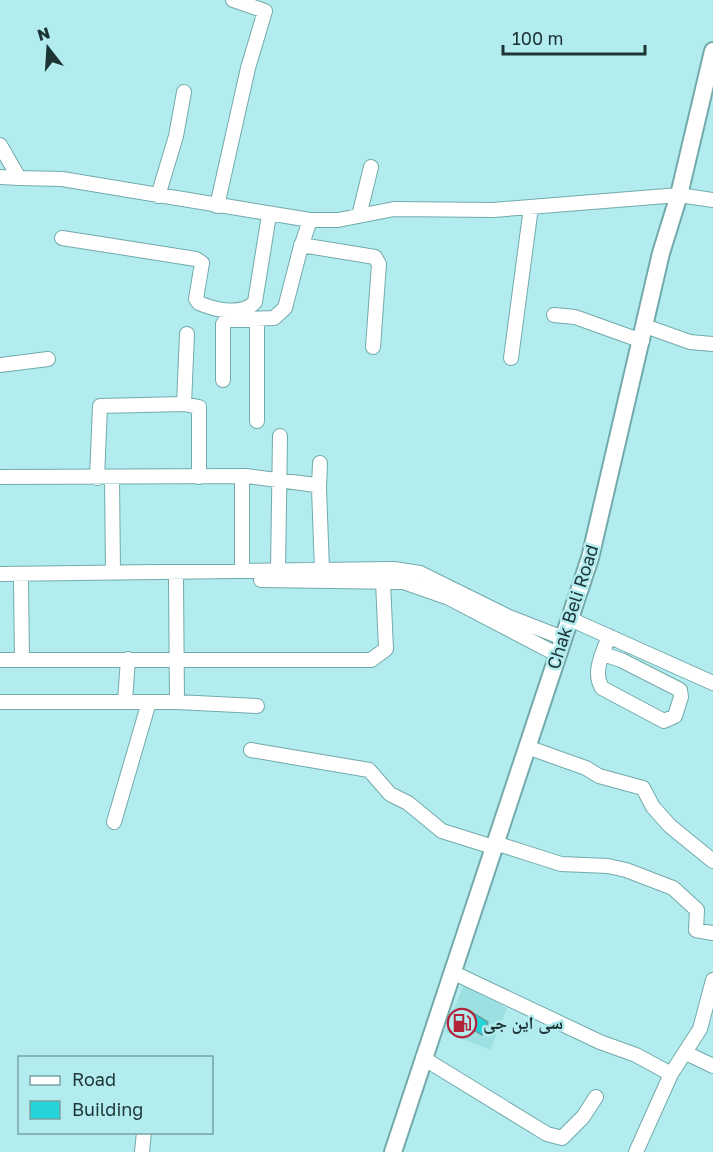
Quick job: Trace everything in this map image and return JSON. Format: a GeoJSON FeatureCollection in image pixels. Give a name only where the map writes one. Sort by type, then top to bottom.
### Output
{"type":"FeatureCollection","features":[{"type":"Feature","properties":{"kind":"main road","name":"Chak Beli Road"},"geometry":{"type":"LineString","coordinates":[[393,1152],[590,558],[661,253],[679,195],[713,51]]}},
{"type":"Feature","properties":{"kind":"street"},"geometry":{"type":"LineString","coordinates":[[217,206],[248,69],[265,11],[233,0]]}},
{"type":"Feature","properties":{"kind":"street"},"geometry":{"type":"LineString","coordinates":[[158,196],[176,136],[184,92]]}},
{"type":"Feature","properties":{"kind":"street"},"geometry":{"type":"LineString","coordinates":[[0,145],[19,178]]}},
{"type":"Feature","properties":{"kind":"street"},"geometry":{"type":"LineString","coordinates":[[358,216],[371,167]]}},
{"type":"Feature","properties":{"kind":"street"},"geometry":{"type":"LineString","coordinates":[[0,177],[62,179],[310,220],[338,220],[394,209],[494,210],[679,195],[713,200]]}},
{"type":"Feature","properties":{"kind":"street"},"geometry":{"type":"LineString","coordinates":[[511,358],[531,207]]}},
{"type":"Feature","properties":{"kind":"street"},"geometry":{"type":"LineString","coordinates":[[62,238],[196,259],[202,263],[197,290],[199,303],[233,311],[252,306],[255,302],[269,215]]}},
{"type":"Feature","properties":{"kind":"street"},"geometry":{"type":"LineString","coordinates":[[223,380],[226,320],[274,318],[285,308],[301,245],[310,220]]}},
{"type":"Feature","properties":{"kind":"street"},"geometry":{"type":"LineString","coordinates":[[301,245],[375,257],[379,264],[373,347]]}},
{"type":"Feature","properties":{"kind":"street"},"geometry":{"type":"LineString","coordinates":[[554,315],[575,317],[643,334],[713,344]]}},
{"type":"Feature","properties":{"kind":"street"},"geometry":{"type":"LineString","coordinates":[[257,320],[257,421]]}},
{"type":"Feature","properties":{"kind":"street"},"geometry":{"type":"LineString","coordinates":[[184,404],[187,334]]}},
{"type":"Feature","properties":{"kind":"street"},"geometry":{"type":"LineString","coordinates":[[0,365],[48,359]]}},
{"type":"Feature","properties":{"kind":"street"},"geometry":{"type":"LineString","coordinates":[[97,478],[100,406],[184,404],[199,407],[199,477]]}},
{"type":"Feature","properties":{"kind":"street"},"geometry":{"type":"LineString","coordinates":[[278,571],[280,436]]}},
{"type":"Feature","properties":{"kind":"street"},"geometry":{"type":"LineString","coordinates":[[320,463],[322,570]]}},
{"type":"Feature","properties":{"kind":"street"},"geometry":{"type":"LineString","coordinates":[[242,476],[242,571]]}},
{"type":"Feature","properties":{"kind":"street"},"geometry":{"type":"LineString","coordinates":[[0,477],[242,476],[304,482],[319,488]]}},
{"type":"Feature","properties":{"kind":"street"},"geometry":{"type":"LineString","coordinates":[[112,478],[113,573]]}},
{"type":"Feature","properties":{"kind":"street"},"geometry":{"type":"LineString","coordinates":[[0,582],[242,571],[394,569],[420,573],[509,617],[563,638]]}},
{"type":"Feature","properties":{"kind":"street"},"geometry":{"type":"LineString","coordinates":[[0,574],[113,573],[176,580],[403,582],[449,598],[558,655]]}},
{"type":"Feature","properties":{"kind":"street"},"geometry":{"type":"LineString","coordinates":[[176,580],[177,702]]}},
{"type":"Feature","properties":{"kind":"street"},"geometry":{"type":"LineString","coordinates":[[21,582],[22,660]]}},
{"type":"Feature","properties":{"kind":"street"},"geometry":{"type":"LineString","coordinates":[[0,660],[371,660],[386,649],[383,582]]}},
{"type":"Feature","properties":{"kind":"street"},"geometry":{"type":"LineString","coordinates":[[570,619],[713,683]]}},
{"type":"Feature","properties":{"kind":"street"},"geometry":{"type":"LineString","coordinates":[[603,654],[621,660],[680,690],[681,697],[675,716],[664,722],[602,688],[597,674],[603,654],[609,636]]}},
{"type":"Feature","properties":{"kind":"street"},"geometry":{"type":"LineString","coordinates":[[125,702],[128,659]]}},
{"type":"Feature","properties":{"kind":"street"},"geometry":{"type":"LineString","coordinates":[[0,702],[177,702],[257,706]]}},
{"type":"Feature","properties":{"kind":"street"},"geometry":{"type":"LineString","coordinates":[[114,822],[149,702]]}},
{"type":"Feature","properties":{"kind":"street"},"geometry":{"type":"LineString","coordinates":[[526,747],[586,768],[599,776],[643,788],[669,826],[713,861]]}},
{"type":"Feature","properties":{"kind":"street"},"geometry":{"type":"LineString","coordinates":[[251,750],[369,770],[390,794],[408,803],[442,831],[561,864],[608,866],[673,888],[697,910],[696,930],[713,933]]}},
{"type":"Feature","properties":{"kind":"street"},"geometry":{"type":"LineString","coordinates":[[452,972],[519,1005],[636,1055],[671,1074]]}},
{"type":"Feature","properties":{"kind":"street"},"geometry":{"type":"LineString","coordinates":[[636,1152],[671,1074],[700,1029],[713,980]]}},
{"type":"Feature","properties":{"kind":"street"},"geometry":{"type":"LineString","coordinates":[[686,1053],[713,1066]]}},
{"type":"Feature","properties":{"kind":"street"},"geometry":{"type":"LineString","coordinates":[[423,1058],[547,1134],[556,1137],[562,1137],[574,1128],[596,1097]]}},
{"type":"Feature","properties":{"kind":"street"},"geometry":{"type":"LineString","coordinates":[[142,1152],[144,1134]]}},
{"type":"Feature","properties":{"kind":"shaded area"},"geometry":{"type":"Polygon","coordinates":[[[464,984],[507,1008],[490,1050],[445,1032],[464,984]]]}},
{"type":"Feature","properties":{"kind":"building"},"geometry":{"type":"Polygon","coordinates":[[[468,1010],[488,1022],[482,1035],[462,1023],[468,1010]]]}},
{"type":"Feature","properties":{"kind":"place","name":"سی این جی"},"geometry":{"type":"Point","coordinates":[462,1023]}}]}
